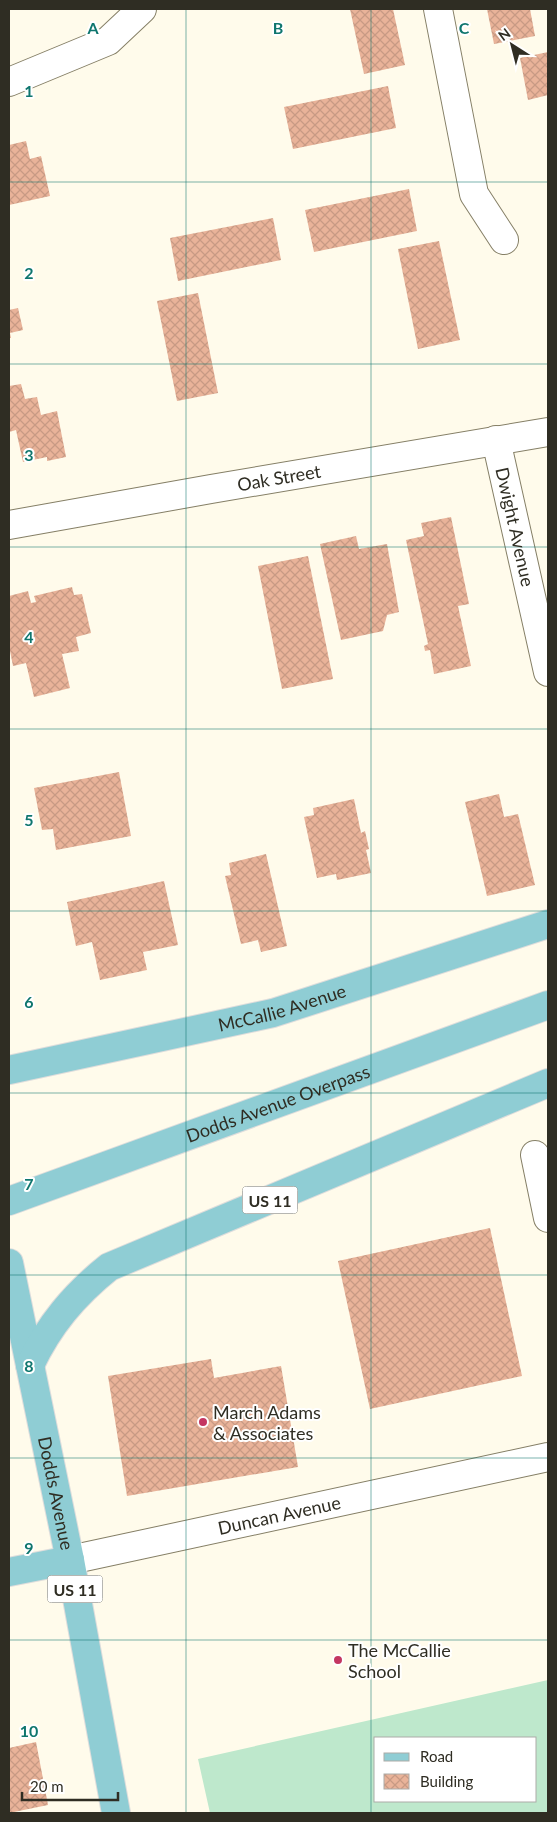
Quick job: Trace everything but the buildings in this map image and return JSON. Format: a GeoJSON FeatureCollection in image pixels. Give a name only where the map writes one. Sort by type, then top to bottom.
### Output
{"type":"FeatureCollection","features":[{"type":"Feature","properties":{"kind":"main road","name":"McCallie Avenue"},"geometry":{"type":"LineString","coordinates":[[9,1070],[273,1013],[548,924]]}},
{"type":"Feature","properties":{"kind":"main road","name":"Dodds Avenue Overpass"},"geometry":{"type":"LineString","coordinates":[[9,1201],[548,1005]]}},
{"type":"Feature","properties":{"kind":"main road","name":"US 11"},"geometry":{"type":"LineString","coordinates":[[30,1365],[51,1325],[66,1306],[86,1285],[109,1267],[548,1083]]}},
{"type":"Feature","properties":{"kind":"main road","name":"Dodds Avenue"},"geometry":{"type":"LineString","coordinates":[[9,1262],[70,1560],[116,1813]]}},
{"type":"Feature","properties":{"kind":"main road","name":"Duncan Avenue"},"geometry":{"type":"LineString","coordinates":[[9,1572],[70,1560]]}},
{"type":"Feature","properties":{"kind":"street"},"geometry":{"type":"LineString","coordinates":[[9,82],[108,41],[142,9]]}},
{"type":"Feature","properties":{"kind":"street"},"geometry":{"type":"LineString","coordinates":[[438,9],[474,194],[504,240]]}},
{"type":"Feature","properties":{"kind":"street","name":"Oak Street"},"geometry":{"type":"LineString","coordinates":[[9,526],[548,432]]}},
{"type":"Feature","properties":{"kind":"street","name":"Dwight Avenue"},"geometry":{"type":"LineString","coordinates":[[496,440],[548,672]]}},
{"type":"Feature","properties":{"kind":"street"},"geometry":{"type":"LineString","coordinates":[[535,1155],[548,1218]]}},
{"type":"Feature","properties":{"kind":"street","name":"Duncan Avenue"},"geometry":{"type":"LineString","coordinates":[[70,1560],[548,1457]]}},
{"type":"Feature","properties":{"kind":"green space"},"geometry":{"type":"Polygon","coordinates":[[[548,1680],[548,1813],[210,1813],[198,1759],[548,1680]]]}},
{"type":"Feature","properties":{"kind":"place","name":"March Adams & Associates"},"geometry":{"type":"Point","coordinates":[203,1422]}},
{"type":"Feature","properties":{"kind":"place","name":"The McCallie School"},"geometry":{"type":"Point","coordinates":[338,1660]}}]}
